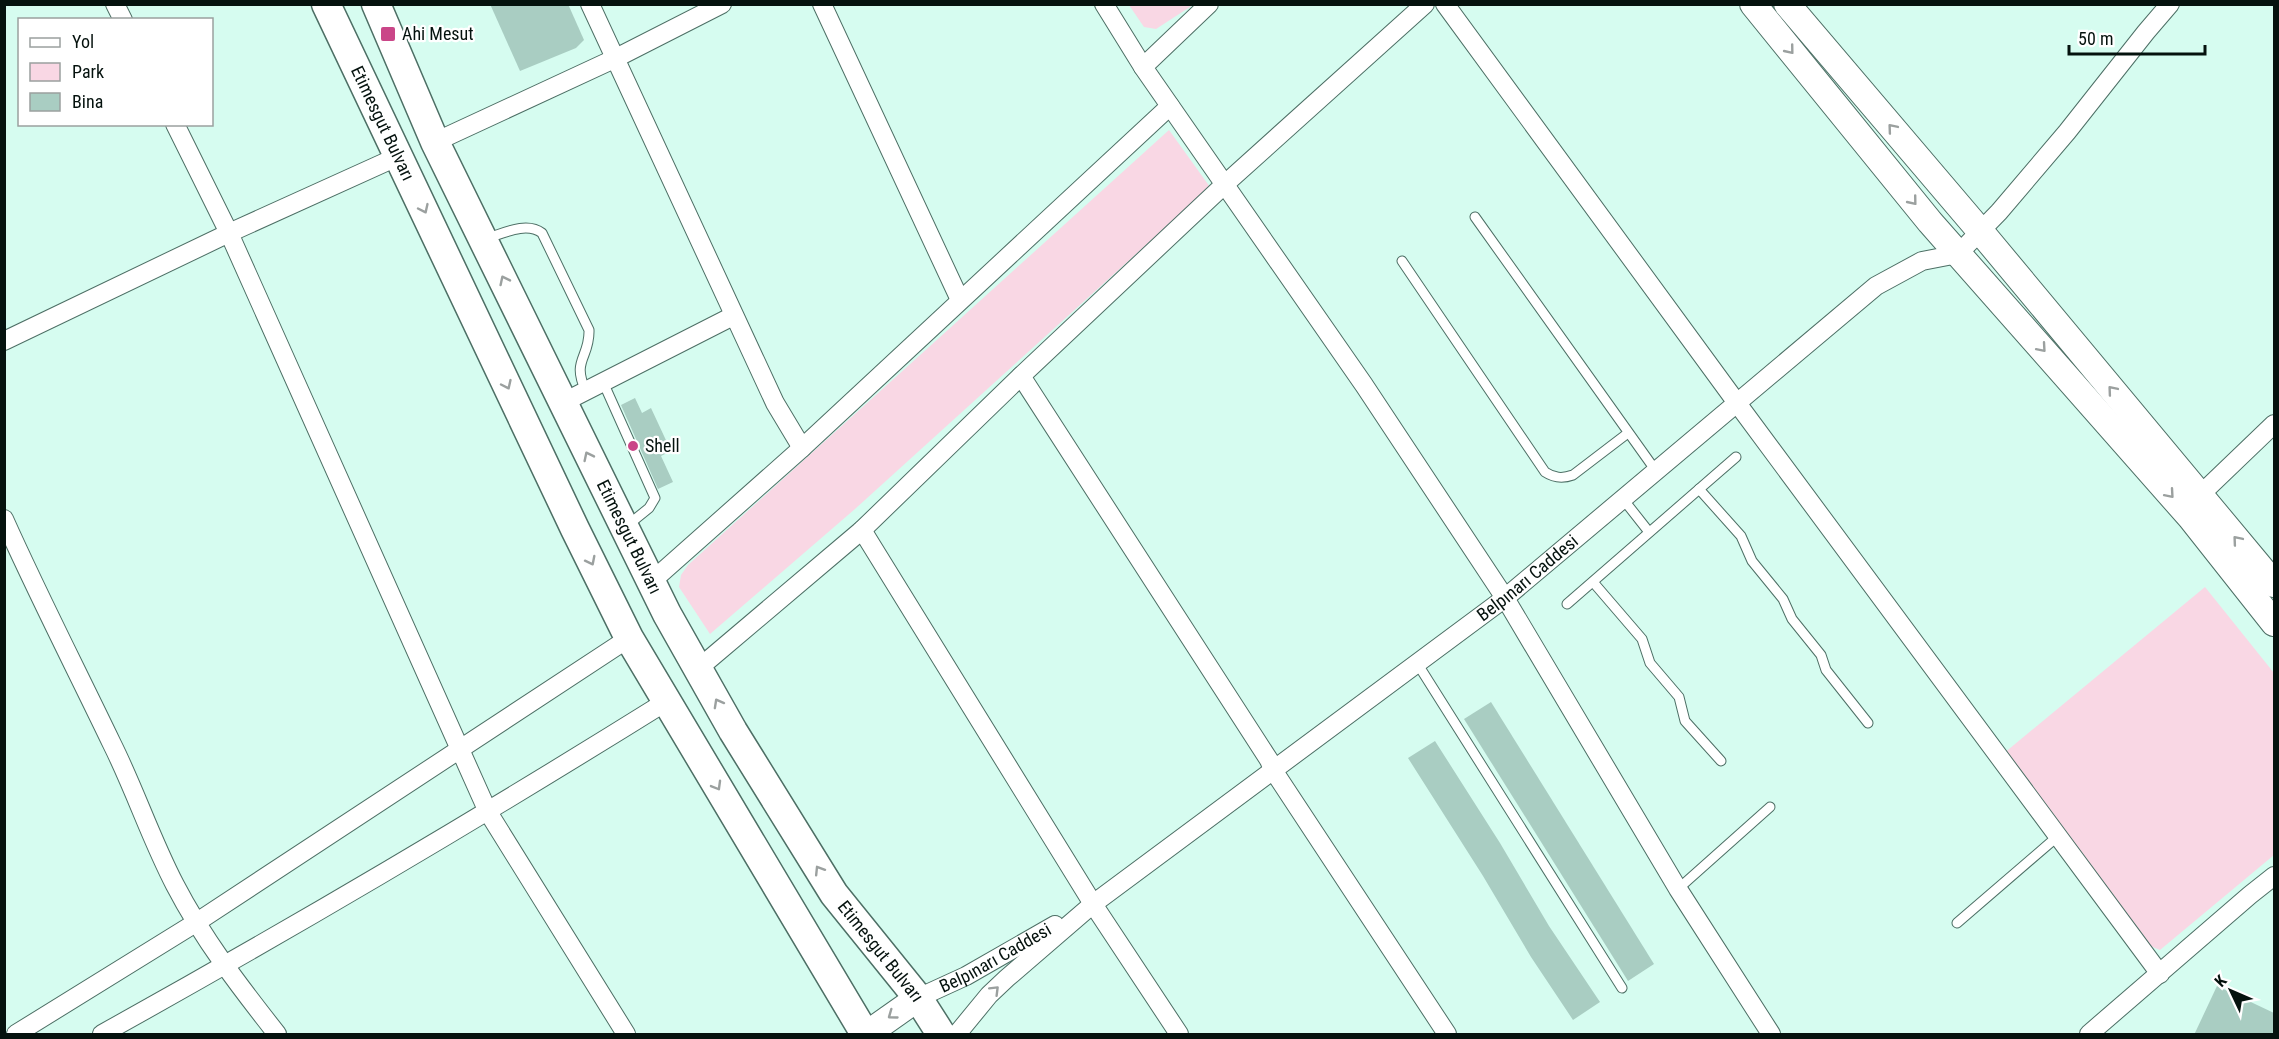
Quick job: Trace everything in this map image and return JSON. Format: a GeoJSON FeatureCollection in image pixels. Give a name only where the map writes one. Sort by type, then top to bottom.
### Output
{"type":"FeatureCollection","features":[{"type":"Feature","properties":{"kind":"main road","name":"Etimesgut Bulvarı"},"geometry":{"type":"LineString","coordinates":[[326,4],[629,638],[866,1035]]}},
{"type":"Feature","properties":{"kind":"main road","name":"Etimesgut Bulvarı"},"geometry":{"type":"LineString","coordinates":[[376,4],[435,142],[484,240],[575,396],[581,443],[651,582],[733,731],[834,894],[918,998],[941,1035]]}},
{"type":"Feature","properties":{"kind":"main road"},"geometry":{"type":"LineString","coordinates":[[1753,4],[1958,254],[2192,518],[2274,623]]}},
{"type":"Feature","properties":{"kind":"main road"},"geometry":{"type":"LineString","coordinates":[[1787,4],[1981,232],[2274,584]]}},
{"type":"Feature","properties":{"kind":"main road","name":"Belpınarı Caddesi"},"geometry":{"type":"LineString","coordinates":[[866,1035],[918,998]]}},
{"type":"Feature","properties":{"kind":"street"},"geometry":{"type":"LineString","coordinates":[[115,4],[122,18]]}},
{"type":"Feature","properties":{"kind":"street"},"geometry":{"type":"LineString","coordinates":[[590,4],[733,316],[775,403],[801,448]]}},
{"type":"Feature","properties":{"kind":"street"},"geometry":{"type":"LineString","coordinates":[[435,142],[614,59],[722,4]]}},
{"type":"Feature","properties":{"kind":"street"},"geometry":{"type":"LineString","coordinates":[[822,4],[960,300]]}},
{"type":"Feature","properties":{"kind":"street"},"geometry":{"type":"LineString","coordinates":[[1104,4],[1143,67],[1364,385],[1505,598],[1678,889],[1771,1035]]}},
{"type":"Feature","properties":{"kind":"street"},"geometry":{"type":"LineString","coordinates":[[1143,67],[1209,4]]}},
{"type":"Feature","properties":{"kind":"street"},"geometry":{"type":"LineString","coordinates":[[699,668],[862,530],[1224,185],[1425,4]]}},
{"type":"Feature","properties":{"kind":"street"},"geometry":{"type":"LineString","coordinates":[[1445,4],[2160,974]]}},
{"type":"Feature","properties":{"kind":"street"},"geometry":{"type":"LineString","coordinates":[[1958,254],[1981,232],[2067,132],[2170,4]]}},
{"type":"Feature","properties":{"kind":"street"},"geometry":{"type":"LineString","coordinates":[[651,582],[801,448],[1170,106]]}},
{"type":"Feature","properties":{"kind":"street"},"geometry":{"type":"LineString","coordinates":[[176,126],[229,233],[488,812],[626,1035]]}},
{"type":"Feature","properties":{"kind":"street"},"geometry":{"type":"LineString","coordinates":[[4,341],[229,233],[399,156]]}},
{"type":"Feature","properties":{"kind":"street","name":"Belpınarı Caddesi"},"geometry":{"type":"LineString","coordinates":[[957,1035],[989,995],[1006,978],[1093,903],[1505,598],[1876,286],[1923,261],[1958,254]]}},
{"type":"Feature","properties":{"kind":"street"},"geometry":{"type":"LineString","coordinates":[[575,396],[733,316]]}},
{"type":"Feature","properties":{"kind":"street"},"geometry":{"type":"LineString","coordinates":[[1021,376],[1269,760],[1273,770],[1447,1035]]}},
{"type":"Feature","properties":{"kind":"street"},"geometry":{"type":"LineString","coordinates":[[2200,495],[2274,424]]}},
{"type":"Feature","properties":{"kind":"street"},"geometry":{"type":"LineString","coordinates":[[4,519],[38,596],[129,778],[155,844],[175,886],[224,966],[277,1035]]}},
{"type":"Feature","properties":{"kind":"street"},"geometry":{"type":"LineString","coordinates":[[862,530],[1093,903],[1179,1035]]}},
{"type":"Feature","properties":{"kind":"street"},"geometry":{"type":"LineString","coordinates":[[16,1035],[197,921],[629,638]]}},
{"type":"Feature","properties":{"kind":"street"},"geometry":{"type":"LineString","coordinates":[[102,1035],[488,812],[667,701]]}},
{"type":"Feature","properties":{"kind":"street"},"geometry":{"type":"LineString","coordinates":[[2089,1035],[2274,876]]}},
{"type":"Feature","properties":{"kind":"street","name":"Belpınarı Caddesi"},"geometry":{"type":"LineString","coordinates":[[918,998],[966,976],[1093,903]]}},
{"type":"Feature","properties":{"kind":"lane"},"geometry":{"type":"LineString","coordinates":[[1475,217],[1656,471]]}},
{"type":"Feature","properties":{"kind":"lane"},"geometry":{"type":"LineString","coordinates":[[484,240],[526,228],[542,233],[589,330],[588,345],[579,367],[580,378],[575,396]]}},
{"type":"Feature","properties":{"kind":"lane"},"geometry":{"type":"LineString","coordinates":[[1402,261],[1545,472],[1564,478],[1573,475],[1628,433]]}},
{"type":"Feature","properties":{"kind":"lane"},"geometry":{"type":"LineString","coordinates":[[603,382],[655,498],[649,508],[624,529]]}},
{"type":"Feature","properties":{"kind":"lane"},"geometry":{"type":"LineString","coordinates":[[1567,604],[1736,456]]}},
{"type":"Feature","properties":{"kind":"lane"},"geometry":{"type":"LineString","coordinates":[[1699,489],[1741,537],[1752,561],[1783,598],[1791,619],[1821,655],[1826,670],[1868,723]]}},
{"type":"Feature","properties":{"kind":"lane"},"geometry":{"type":"LineString","coordinates":[[1623,499],[1649,532]]}},
{"type":"Feature","properties":{"kind":"lane"},"geometry":{"type":"LineString","coordinates":[[1593,582],[1642,639],[1650,663],[1679,697],[1685,721],[1721,761]]}},
{"type":"Feature","properties":{"kind":"lane"},"geometry":{"type":"LineString","coordinates":[[1417,663],[1622,988]]}},
{"type":"Feature","properties":{"kind":"lane"},"geometry":{"type":"LineString","coordinates":[[1678,889],[1770,807]]}},
{"type":"Feature","properties":{"kind":"lane"},"geometry":{"type":"LineString","coordinates":[[1957,923],[2058,836]]}},
{"type":"Feature","properties":{"kind":"green space"},"geometry":{"type":"Polygon","coordinates":[[[1129,5],[1193,5],[1156,29],[1144,27],[1129,5]]]}},
{"type":"Feature","properties":{"kind":"green space"},"geometry":{"type":"Polygon","coordinates":[[[1169,130],[1210,187],[855,509],[710,634],[679,587],[681,575],[688,565],[1169,130]]]}},
{"type":"Feature","properties":{"kind":"green space"},"geometry":{"type":"Polygon","coordinates":[[[2205,587],[2274,673],[2274,855],[2160,950],[2148,945],[2003,754],[2205,587]]]}},
{"type":"Feature","properties":{"kind":"building"},"geometry":{"type":"Polygon","coordinates":[[[490,4],[568,4],[584,40],[576,48],[520,71],[490,4]]]}},
{"type":"Feature","properties":{"kind":"building"},"geometry":{"type":"Polygon","coordinates":[[[635,398],[642,413],[651,408],[671,451],[661,456],[673,482],[658,489],[621,405],[635,398]]]}},
{"type":"Feature","properties":{"kind":"building"},"geometry":{"type":"Polygon","coordinates":[[[1491,702],[1654,964],[1628,981],[1464,719],[1491,702]]]}},
{"type":"Feature","properties":{"kind":"building"},"geometry":{"type":"Polygon","coordinates":[[[1435,741],[1500,843],[1549,926],[1600,1002],[1573,1020],[1531,957],[1408,758],[1435,741]]]}},
{"type":"Feature","properties":{"kind":"building"},"geometry":{"type":"Polygon","coordinates":[[[2217,986],[2274,1013],[2274,1035],[2194,1035],[2217,986]]]}},
{"type":"Feature","properties":{"kind":"place","name":"Ahi Mesut"},"geometry":{"type":"Point","coordinates":[388,34]}},
{"type":"Feature","properties":{"kind":"place","name":"Shell"},"geometry":{"type":"Point","coordinates":[633,446]}}]}
